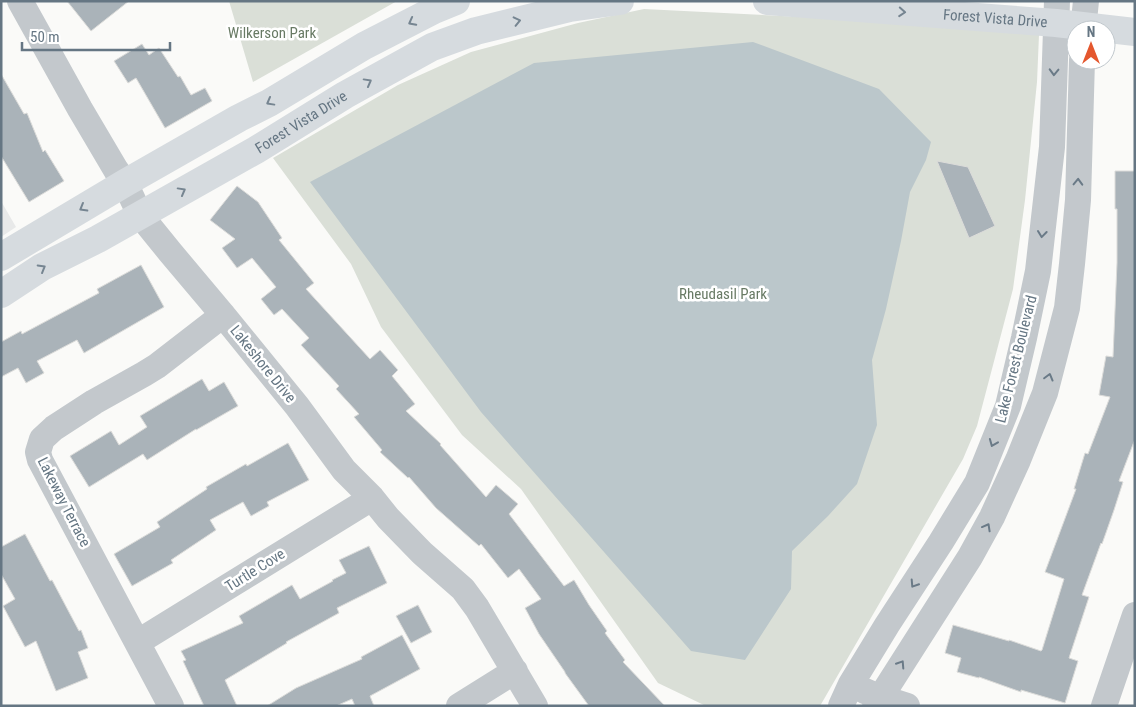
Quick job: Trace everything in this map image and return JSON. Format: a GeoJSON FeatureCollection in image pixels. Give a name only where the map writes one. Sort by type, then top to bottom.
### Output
{"type":"FeatureCollection","features":[{"type":"Feature","properties":{"kind":"main road"},"geometry":{"type":"LineString","coordinates":[[1,257],[125,183],[268,103],[364,46],[434,10],[456,1]]}},
{"type":"Feature","properties":{"kind":"main road","name":"Forest Vista Drive"},"geometry":{"type":"LineString","coordinates":[[1,294],[42,267],[140,216],[256,150],[345,95],[432,47],[476,31],[570,8],[620,1]]}},
{"type":"Feature","properties":{"kind":"main road","name":"Forest Vista Drive"},"geometry":{"type":"LineString","coordinates":[[767,1],[1056,12],[1135,32]]}},
{"type":"Feature","properties":{"kind":"street","name":"Lakeshore Drive"},"geometry":{"type":"LineString","coordinates":[[20,1],[84,117],[125,183],[140,216],[297,406],[344,470],[422,554],[463,590],[478,608],[535,706]]}},
{"type":"Feature","properties":{"kind":"street","name":"Lake Forest Boulevard"},"geometry":{"type":"LineString","coordinates":[[846,695],[887,625],[977,484],[1008,406],[1038,272],[1052,147],[1056,12]]}},
{"type":"Feature","properties":{"kind":"street","name":"Lake Forest Boulevard"},"geometry":{"type":"LineString","coordinates":[[877,702],[970,557],[992,518],[1045,393],[1067,308],[1078,200],[1082,70]]}},
{"type":"Feature","properties":{"kind":"street","name":"Lakeway Terrace"},"geometry":{"type":"LineString","coordinates":[[171,706],[40,460],[38,452],[42,439],[54,428],[94,402],[157,366],[223,315]]}},
{"type":"Feature","properties":{"kind":"street","name":"Turtle Cove"},"geometry":{"type":"LineString","coordinates":[[138,642],[372,498]]}},
{"type":"Feature","properties":{"kind":"street"},"geometry":{"type":"LineString","coordinates":[[1104,706],[1135,615]]}},
{"type":"Feature","properties":{"kind":"street"},"geometry":{"type":"LineString","coordinates":[[459,706],[516,671]]}},
{"type":"Feature","properties":{"kind":"street"},"geometry":{"type":"LineString","coordinates":[[846,695],[907,706]]}},
{"type":"Feature","properties":{"kind":"shaded area","name":"Rheudasil Park"},"geometry":{"type":"Polygon","coordinates":[[[753,42],[879,89],[931,142],[926,160],[910,192],[886,309],[872,360],[877,425],[857,484],[792,551],[791,589],[745,660],[691,651],[481,412],[310,182],[534,63],[753,42]]]}},
{"type":"Feature","properties":{"kind":"shaded area"},"geometry":{"type":"Polygon","coordinates":[[[1,201],[16,227],[1,237],[1,201]]]}},
{"type":"Feature","properties":{"kind":"green space","name":"Wilkerson Park"},"geometry":{"type":"Polygon","coordinates":[[[229,1],[397,1],[253,82],[229,1]]]}},
{"type":"Feature","properties":{"kind":"green space","name":"Rheudasil Park"},"geometry":{"type":"Polygon","coordinates":[[[644,9],[921,23],[1039,35],[1037,82],[1025,200],[1013,289],[977,426],[963,459],[820,706],[706,706],[658,683],[521,489],[462,435],[381,327],[351,264],[273,158],[398,85],[471,52],[578,23],[644,9]]]}},
{"type":"Feature","properties":{"kind":"building"},"geometry":{"type":"Polygon","coordinates":[[[67,1],[129,1],[91,31],[67,1]]]}},
{"type":"Feature","properties":{"kind":"building"},"geometry":{"type":"Polygon","coordinates":[[[142,44],[149,55],[159,48],[178,77],[180,76],[191,95],[205,88],[212,101],[165,128],[136,78],[128,83],[114,61],[142,44]]]}},
{"type":"Feature","properties":{"kind":"building"},"geometry":{"type":"Polygon","coordinates":[[[1,74],[24,114],[27,113],[43,152],[45,150],[64,181],[29,202],[1,156],[1,74]]]}},
{"type":"Feature","properties":{"kind":"building"},"geometry":{"type":"Polygon","coordinates":[[[937,161],[968,167],[995,226],[969,238],[937,161]]]}},
{"type":"Feature","properties":{"kind":"building"},"geometry":{"type":"Polygon","coordinates":[[[1115,171],[1135,171],[1135,439],[1119,481],[1123,482],[1114,510],[1082,595],[1089,597],[1069,658],[1078,661],[1065,703],[1021,690],[1021,692],[979,677],[957,672],[961,658],[945,653],[953,625],[1042,650],[1064,579],[1045,572],[1076,489],[1074,489],[1085,453],[1088,454],[1110,397],[1099,395],[1106,356],[1113,357],[1117,263],[1115,171]]]}},
{"type":"Feature","properties":{"kind":"building"},"geometry":{"type":"Polygon","coordinates":[[[237,186],[258,202],[282,238],[279,240],[314,283],[306,289],[370,359],[380,350],[398,370],[392,376],[415,404],[406,411],[441,444],[486,497],[496,485],[518,504],[509,514],[564,586],[574,580],[607,631],[605,633],[625,660],[623,662],[665,706],[589,706],[539,634],[525,608],[541,599],[519,569],[508,578],[481,544],[479,546],[436,508],[409,477],[380,452],[382,450],[354,417],[359,414],[336,389],[339,386],[301,345],[309,338],[282,309],[274,315],[261,299],[276,287],[252,258],[237,268],[222,248],[235,239],[210,220],[237,186]]]}},
{"type":"Feature","properties":{"kind":"building"},"geometry":{"type":"Polygon","coordinates":[[[141,265],[164,307],[84,353],[77,340],[37,361],[44,373],[26,383],[18,368],[1,377],[1,342],[21,331],[22,334],[99,293],[97,289],[141,265]]]}},
{"type":"Feature","properties":{"kind":"building"},"geometry":{"type":"Polygon","coordinates":[[[202,379],[209,391],[224,382],[238,406],[196,429],[147,460],[143,454],[89,487],[70,456],[111,431],[119,445],[147,427],[140,416],[202,379]]]}},
{"type":"Feature","properties":{"kind":"building"},"geometry":{"type":"Polygon","coordinates":[[[288,443],[309,480],[267,502],[269,506],[251,516],[243,502],[210,520],[216,530],[171,560],[173,563],[132,586],[114,554],[160,527],[157,522],[207,489],[206,487],[288,443]]]}},
{"type":"Feature","properties":{"kind":"building"},"geometry":{"type":"Polygon","coordinates":[[[25,534],[79,631],[81,630],[88,648],[78,652],[88,678],[56,691],[36,641],[25,647],[3,606],[15,599],[1,574],[1,547],[25,534]]]}},
{"type":"Feature","properties":{"kind":"building"},"geometry":{"type":"Polygon","coordinates":[[[369,546],[387,583],[337,608],[339,613],[286,642],[225,680],[237,706],[204,706],[183,661],[186,660],[181,651],[243,623],[239,616],[292,585],[300,599],[333,581],[346,573],[339,560],[369,546]]]}},
{"type":"Feature","properties":{"kind":"building"},"geometry":{"type":"Polygon","coordinates":[[[418,605],[432,632],[411,643],[396,616],[418,605]]]}},
{"type":"Feature","properties":{"kind":"building"},"geometry":{"type":"Polygon","coordinates":[[[402,635],[420,669],[370,696],[374,706],[355,706],[352,699],[336,706],[267,706],[296,688],[362,659],[361,657],[402,635]]]}}]}
